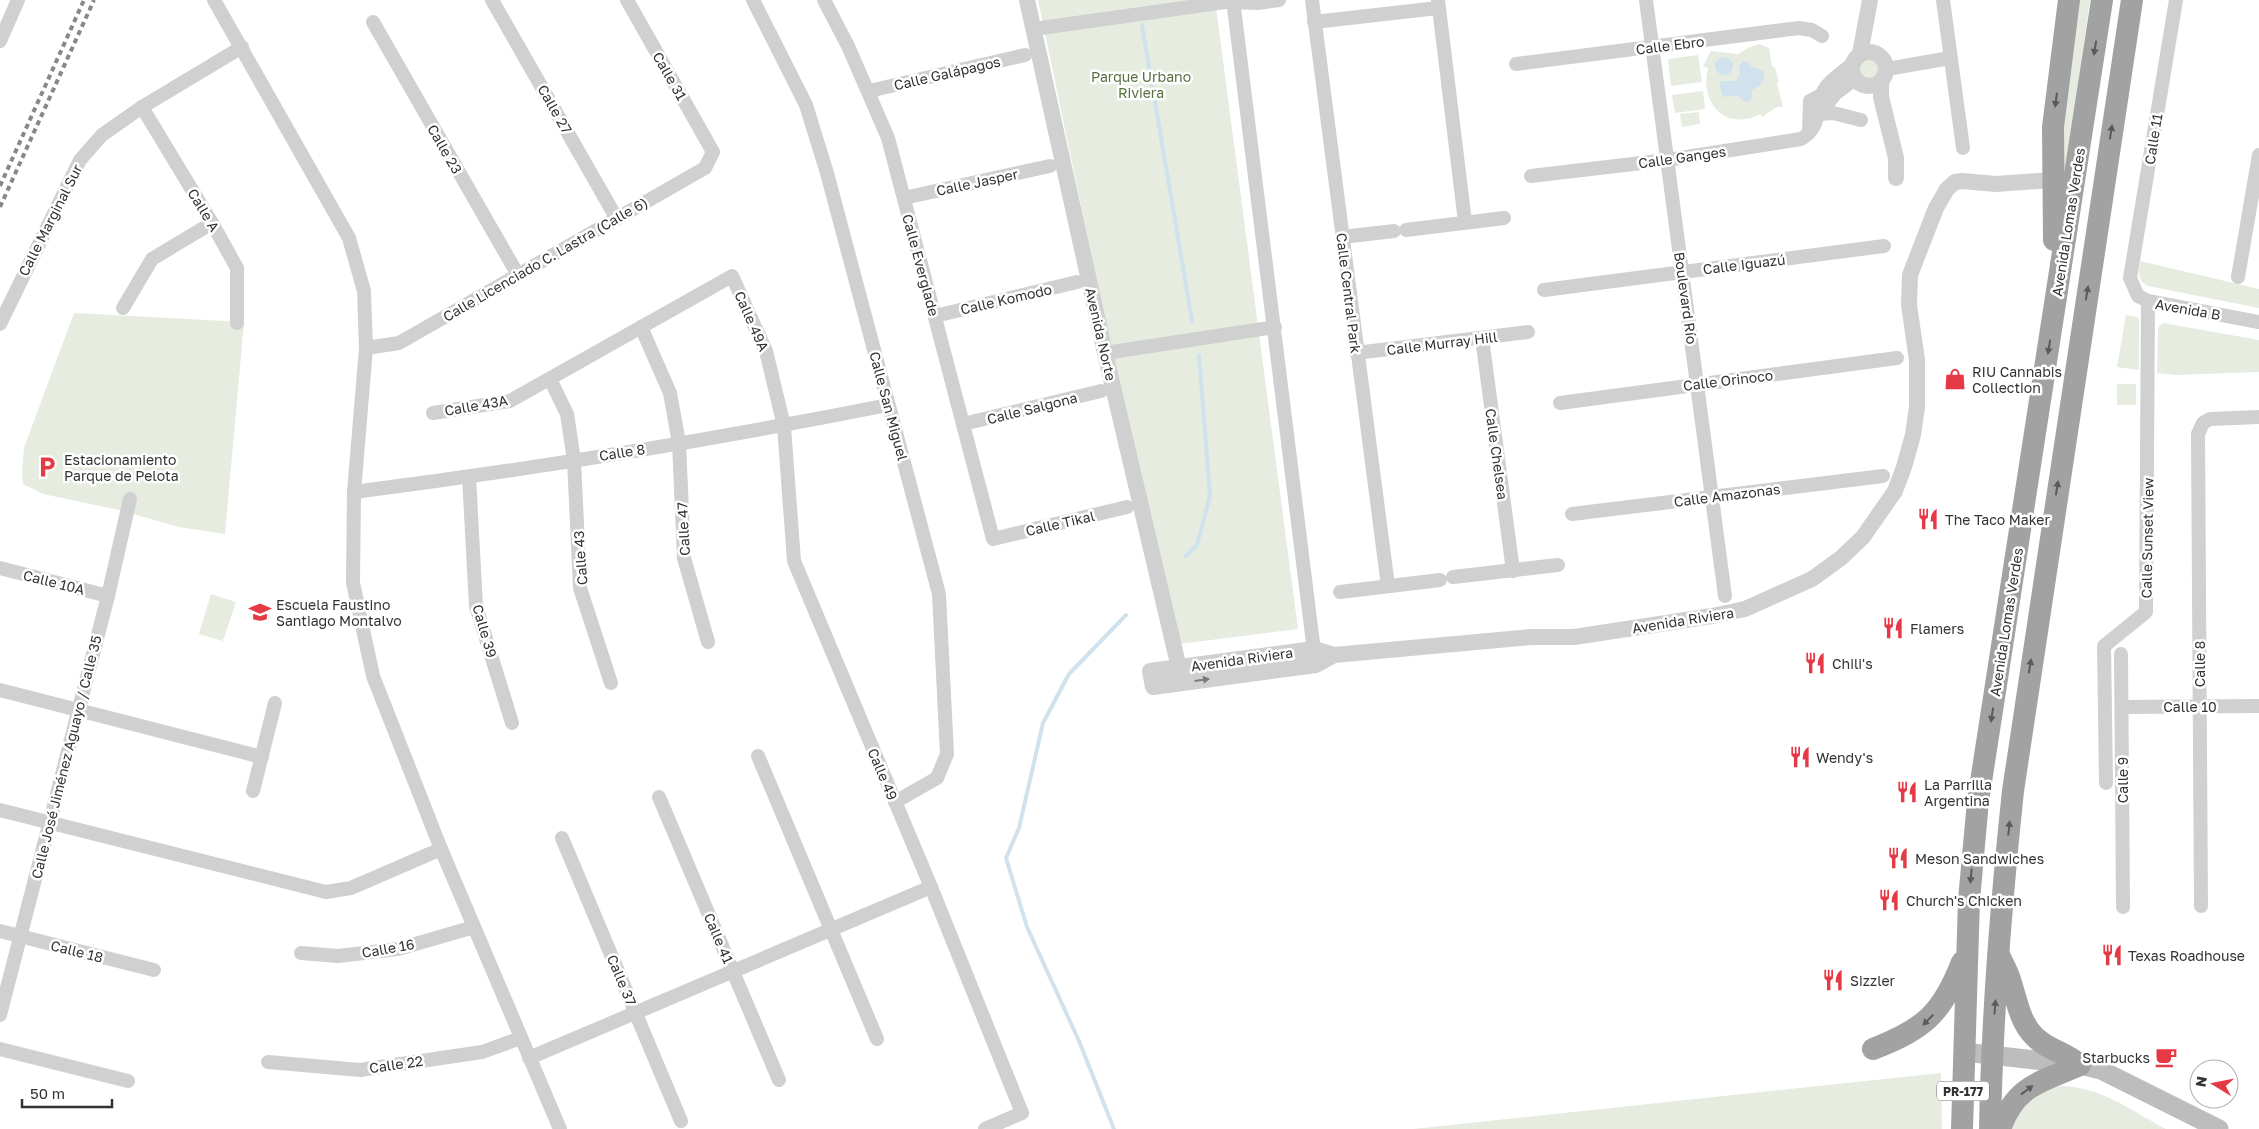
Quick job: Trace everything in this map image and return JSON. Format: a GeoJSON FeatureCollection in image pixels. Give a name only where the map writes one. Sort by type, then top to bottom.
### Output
{"type":"FeatureCollection","features":[{"type":"Feature","properties":{"kind":"highway"},"geometry":{"type":"LineString","coordinates":[[2054,311],[2053,128],[2069,0]]}},
{"type":"Feature","properties":{"kind":"highway","name":"Avenida Lomas Verdes"},"geometry":{"type":"LineString","coordinates":[[1962,1129],[1967,947],[1978,801],[2102,0]]}},
{"type":"Feature","properties":{"kind":"highway","name":"Avenida Lomas Verdes"},"geometry":{"type":"LineString","coordinates":[[1990,1129],[1991,1056],[2002,886],[2023,714],[2132,0]]}},
{"type":"Feature","properties":{"kind":"highway"},"geometry":{"type":"LineString","coordinates":[[1873,1049],[1915,1030],[1936,1012],[1953,984],[1967,947]]}},
{"type":"Feature","properties":{"kind":"highway"},"geometry":{"type":"LineString","coordinates":[[1998,952],[2011,982],[2024,1023],[2033,1036],[2044,1044],[2070,1056],[2080,1065],[2028,1087],[2014,1101],[2000,1129]]}},
{"type":"Feature","properties":{"kind":"main road"},"geometry":{"type":"LineString","coordinates":[[1964,1052],[2080,1065],[2101,1070],[2218,1129]]}},
{"type":"Feature","properties":{"kind":"street"},"geometry":{"type":"LineString","coordinates":[[1,34],[18,0]]}},
{"type":"Feature","properties":{"kind":"street"},"geometry":{"type":"LineString","coordinates":[[214,0],[349,238],[364,291],[366,348],[354,492],[353,583],[373,676],[441,849],[560,1129]]}},
{"type":"Feature","properties":{"kind":"street","name":"Calle 27"},"geometry":{"type":"LineString","coordinates":[[492,0],[616,219]]}},
{"type":"Feature","properties":{"kind":"street","name":"Calle 31"},"geometry":{"type":"LineString","coordinates":[[626,0],[713,152]]}},
{"type":"Feature","properties":{"kind":"street","name":"Calle San Miguel"},"geometry":{"type":"LineString","coordinates":[[753,0],[806,105],[827,173],[938,594],[947,754],[937,778],[895,802]]}},
{"type":"Feature","properties":{"kind":"street","name":"Calle Everglade"},"geometry":{"type":"LineString","coordinates":[[824,0],[869,90],[888,138],[993,539]]}},
{"type":"Feature","properties":{"kind":"street","name":"Avenida Norte"},"geometry":{"type":"LineString","coordinates":[[1027,0],[1105,354],[1179,668]]}},
{"type":"Feature","properties":{"kind":"street"},"geometry":{"type":"LineString","coordinates":[[1034,29],[1235,0],[1258,3],[1279,0]]}},
{"type":"Feature","properties":{"kind":"street"},"geometry":{"type":"LineString","coordinates":[[1235,0],[1315,657]]}},
{"type":"Feature","properties":{"kind":"street","name":"Calle Central Park"},"geometry":{"type":"LineString","coordinates":[[1312,0],[1356,354],[1388,586]]}},
{"type":"Feature","properties":{"kind":"street","name":"Boulevard Río"},"geometry":{"type":"LineString","coordinates":[[1646,0],[1725,596]]}},
{"type":"Feature","properties":{"kind":"street"},"geometry":{"type":"LineString","coordinates":[[1870,0],[1874,12],[1873,35],[1877,53],[1885,61],[1881,97],[1892,136],[1896,158],[1896,178]]}},
{"type":"Feature","properties":{"kind":"street"},"geometry":{"type":"LineString","coordinates":[[1870,0],[1852,74],[1860,83],[1885,128],[1892,136]]}},
{"type":"Feature","properties":{"kind":"street"},"geometry":{"type":"LineString","coordinates":[[1944,0],[1963,148]]}},
{"type":"Feature","properties":{"kind":"street","name":"Calle 11"},"geometry":{"type":"LineString","coordinates":[[2130,278],[2176,0]]}},
{"type":"Feature","properties":{"kind":"street"},"geometry":{"type":"LineString","coordinates":[[1314,22],[1438,4],[1465,222]]}},
{"type":"Feature","properties":{"kind":"street","name":"Calle 23"},"geometry":{"type":"LineString","coordinates":[[373,22],[518,275]]}},
{"type":"Feature","properties":{"kind":"street","name":"Calle Ebro"},"geometry":{"type":"LineString","coordinates":[[1516,64],[1799,28],[1812,30],[1822,36]]}},
{"type":"Feature","properties":{"kind":"street","name":"Calle Marginal Sur"},"geometry":{"type":"LineString","coordinates":[[0,324],[80,160],[102,135],[142,107],[242,47]]}},
{"type":"Feature","properties":{"kind":"street"},"geometry":{"type":"LineString","coordinates":[[1809,133],[1815,126],[1823,94],[1833,79],[1856,58],[1871,52],[1877,53]]}},
{"type":"Feature","properties":{"kind":"street","name":"Calle Galápagos"},"geometry":{"type":"LineString","coordinates":[[869,90],[1025,54]]}},
{"type":"Feature","properties":{"kind":"street"},"geometry":{"type":"LineString","coordinates":[[1818,114],[1836,93],[1860,83],[1870,87],[1884,76],[1950,58]]}},
{"type":"Feature","properties":{"kind":"street"},"geometry":{"type":"LineString","coordinates":[[1809,133],[1810,101],[1823,94]]}},
{"type":"Feature","properties":{"kind":"street","name":"Calle A"},"geometry":{"type":"LineString","coordinates":[[142,107],[237,268],[237,322]]}},
{"type":"Feature","properties":{"kind":"street"},"geometry":{"type":"LineString","coordinates":[[1818,114],[1833,113],[1861,120]]}},
{"type":"Feature","properties":{"kind":"street","name":"Calle Ganges"},"geometry":{"type":"LineString","coordinates":[[1531,176],[1667,160],[1792,142],[1809,133]]}},
{"type":"Feature","properties":{"kind":"street","name":"Calle Licenciado C. Lastra (Calle 6)"},"geometry":{"type":"LineString","coordinates":[[366,348],[399,343],[705,168],[713,152]]}},
{"type":"Feature","properties":{"kind":"street"},"geometry":{"type":"LineString","coordinates":[[2238,277],[2259,155]]}},
{"type":"Feature","properties":{"kind":"street","name":"Calle Jasper"},"geometry":{"type":"LineString","coordinates":[[904,198],[1050,166]]}},
{"type":"Feature","properties":{"kind":"street","name":"Avenida Riviera"},"geometry":{"type":"LineString","coordinates":[[1315,657],[1153,687],[1150,671],[1531,637],[1574,637],[1712,616],[1745,609],[1812,579],[1841,558],[1863,537],[1895,491],[1904,467],[1913,435],[1917,407],[1917,360],[1909,305],[1910,274],[1936,208],[1947,188],[1955,182],[1962,181],[1996,184],[2053,180]]}},
{"type":"Feature","properties":{"kind":"street"},"geometry":{"type":"LineString","coordinates":[[1342,238],[1504,218]]}},
{"type":"Feature","properties":{"kind":"street"},"geometry":{"type":"LineString","coordinates":[[124,308],[152,259],[212,223]]}},
{"type":"Feature","properties":{"kind":"street","name":"Calle Iguazú"},"geometry":{"type":"LineString","coordinates":[[1544,290],[1884,246]]}},
{"type":"Feature","properties":{"kind":"street","name":"Calle 49A"},"geometry":{"type":"LineString","coordinates":[[641,327],[732,276],[766,351],[784,426]]}},
{"type":"Feature","properties":{"kind":"street","name":"Avenida B"},"geometry":{"type":"LineString","coordinates":[[2130,278],[2138,296],[2148,302],[2259,322]]}},
{"type":"Feature","properties":{"kind":"street","name":"Calle Komodo"},"geometry":{"type":"LineString","coordinates":[[934,316],[1077,282]]}},
{"type":"Feature","properties":{"kind":"street","name":"Calle Sunset View"},"geometry":{"type":"LineString","coordinates":[[2106,783],[2104,646],[2146,612],[2148,302]]}},
{"type":"Feature","properties":{"kind":"street"},"geometry":{"type":"LineString","coordinates":[[574,460],[567,414],[550,379],[641,327],[670,393],[679,443]]}},
{"type":"Feature","properties":{"kind":"street"},"geometry":{"type":"LineString","coordinates":[[1105,354],[1275,328]]}},
{"type":"Feature","properties":{"kind":"street","name":"Calle Murray Hill"},"geometry":{"type":"LineString","coordinates":[[1356,354],[1528,332]]}},
{"type":"Feature","properties":{"kind":"street","name":"Calle Chelsea"},"geometry":{"type":"LineString","coordinates":[[1482,338],[1513,571]]}},
{"type":"Feature","properties":{"kind":"street","name":"Calle Orinoco"},"geometry":{"type":"LineString","coordinates":[[1560,402],[1896,358]]}},
{"type":"Feature","properties":{"kind":"street","name":"Calle 43A"},"geometry":{"type":"LineString","coordinates":[[432,413],[510,401],[550,379]]}},
{"type":"Feature","properties":{"kind":"street","name":"Calle Salgona"},"geometry":{"type":"LineString","coordinates":[[963,424],[1101,391]]}},
{"type":"Feature","properties":{"kind":"street","name":"Calle 8"},"geometry":{"type":"LineString","coordinates":[[354,492],[469,477],[784,426],[888,405]]}},
{"type":"Feature","properties":{"kind":"street","name":"Calle 8"},"geometry":{"type":"LineString","coordinates":[[2201,906],[2198,434],[2203,423],[2210,419],[2259,416]]}},
{"type":"Feature","properties":{"kind":"street","name":"Calle 49"},"geometry":{"type":"LineString","coordinates":[[784,426],[794,561],[931,887],[1022,1114],[985,1129]]}},
{"type":"Feature","properties":{"kind":"street","name":"Calle 47"},"geometry":{"type":"LineString","coordinates":[[679,443],[684,558],[708,642]]}},
{"type":"Feature","properties":{"kind":"street","name":"Calle 43"},"geometry":{"type":"LineString","coordinates":[[574,460],[580,588],[610,683]]}},
{"type":"Feature","properties":{"kind":"street","name":"Calle Amazonas"},"geometry":{"type":"LineString","coordinates":[[1572,514],[1883,476]]}},
{"type":"Feature","properties":{"kind":"street","name":"Calle 39"},"geometry":{"type":"LineString","coordinates":[[469,477],[476,606],[512,723]]}},
{"type":"Feature","properties":{"kind":"street","name":"Calle José Jiménez Aguayo / Calle 35"},"geometry":{"type":"LineString","coordinates":[[0,1015],[108,596],[130,499]]}},
{"type":"Feature","properties":{"kind":"street","name":"Calle Tikal"},"geometry":{"type":"LineString","coordinates":[[993,539],[1127,507]]}},
{"type":"Feature","properties":{"kind":"street"},"geometry":{"type":"LineString","coordinates":[[1340,592],[1558,565]]}},
{"type":"Feature","properties":{"kind":"street","name":"Calle 10A"},"geometry":{"type":"LineString","coordinates":[[0,568],[108,596]]}},
{"type":"Feature","properties":{"kind":"street","name":"Calle 9"},"geometry":{"type":"LineString","coordinates":[[2121,654],[2123,906]]}},
{"type":"Feature","properties":{"kind":"street"},"geometry":{"type":"LineString","coordinates":[[0,690],[262,756]]}},
{"type":"Feature","properties":{"kind":"street"},"geometry":{"type":"LineString","coordinates":[[253,791],[276,703]]}},
{"type":"Feature","properties":{"kind":"street","name":"Calle 10"},"geometry":{"type":"LineString","coordinates":[[2122,707],[2259,706]]}},
{"type":"Feature","properties":{"kind":"street"},"geometry":{"type":"LineString","coordinates":[[758,756],[877,1039]]}},
{"type":"Feature","properties":{"kind":"street","name":"Calle 41"},"geometry":{"type":"LineString","coordinates":[[659,797],[779,1080]]}},
{"type":"Feature","properties":{"kind":"street"},"geometry":{"type":"LineString","coordinates":[[0,810],[326,892],[351,888],[441,849]]}},
{"type":"Feature","properties":{"kind":"street","name":"Calle 37"},"geometry":{"type":"LineString","coordinates":[[562,838],[681,1121]]}},
{"type":"Feature","properties":{"kind":"street"},"geometry":{"type":"LineString","coordinates":[[530,1058],[931,887]]}},
{"type":"Feature","properties":{"kind":"street","name":"Calle 16"},"geometry":{"type":"LineString","coordinates":[[301,953],[338,956],[398,949],[474,927]]}},
{"type":"Feature","properties":{"kind":"street","name":"Calle 18"},"geometry":{"type":"LineString","coordinates":[[0,931],[154,970]]}},
{"type":"Feature","properties":{"kind":"street","name":"Calle 22"},"geometry":{"type":"LineString","coordinates":[[268,1062],[360,1070],[482,1052],[521,1038]]}},
{"type":"Feature","properties":{"kind":"street"},"geometry":{"type":"LineString","coordinates":[[0,1049],[128,1082]]}},
{"type":"Feature","properties":{"kind":"green space","name":"Parque Urbano Riviera"},"geometry":{"type":"Polygon","coordinates":[[[1038,0],[1215,0],[1298,629],[1179,644],[1128,431],[1038,0]]]}},
{"type":"Feature","properties":{"kind":"green space"},"geometry":{"type":"Polygon","coordinates":[[[2079,0],[2090,0],[2063,189],[2062,127],[2079,0]]]}},
{"type":"Feature","properties":{"kind":"green space"},"geometry":{"type":"Polygon","coordinates":[[[1759,44],[1769,48],[1772,67],[1775,67],[1779,83],[1777,83],[1783,107],[1777,107],[1762,117],[1760,114],[1748,119],[1726,117],[1712,103],[1706,81],[1708,68],[1703,66],[1711,51],[1738,54],[1759,44]]]}},
{"type":"Feature","properties":{"kind":"green space"},"geometry":{"type":"Polygon","coordinates":[[[1698,55],[1702,82],[1671,86],[1668,59],[1698,55]]]}},
{"type":"Feature","properties":{"kind":"green space"},"geometry":{"type":"Polygon","coordinates":[[[1869,57],[1877,61],[1881,69],[1877,77],[1869,81],[1861,77],[1857,69],[1861,61],[1869,57]]]}},
{"type":"Feature","properties":{"kind":"green space"},"geometry":{"type":"Polygon","coordinates":[[[1703,91],[1705,109],[1675,113],[1672,95],[1703,91]]]}},
{"type":"Feature","properties":{"kind":"green space"},"geometry":{"type":"Polygon","coordinates":[[[1699,112],[1700,124],[1682,127],[1680,114],[1699,112]]]}},
{"type":"Feature","properties":{"kind":"green space"},"geometry":{"type":"Polygon","coordinates":[[[2140,261],[2259,289],[2259,308],[2148,286],[2140,279],[2140,261]]]}},
{"type":"Feature","properties":{"kind":"green space"},"geometry":{"type":"Polygon","coordinates":[[[74,313],[244,322],[225,534],[179,527],[119,510],[43,494],[23,484],[24,448],[74,313]]]}},
{"type":"Feature","properties":{"kind":"green space"},"geometry":{"type":"Polygon","coordinates":[[[2126,315],[2137,317],[2139,320],[2139,370],[2117,367],[2126,315]]]}},
{"type":"Feature","properties":{"kind":"green space"},"geometry":{"type":"Polygon","coordinates":[[[2163,323],[2259,340],[2259,372],[2175,375],[2157,373],[2158,331],[2159,326],[2163,323]]]}},
{"type":"Feature","properties":{"kind":"green space"},"geometry":{"type":"Polygon","coordinates":[[[2117,384],[2136,384],[2136,405],[2117,405],[2117,384]]]}},
{"type":"Feature","properties":{"kind":"green space"},"geometry":{"type":"Polygon","coordinates":[[[211,594],[236,602],[223,641],[199,634],[211,594]]]}},
{"type":"Feature","properties":{"kind":"green space"},"geometry":{"type":"Polygon","coordinates":[[[1941,1073],[1942,1129],[1413,1129],[1941,1073]]]}},
{"type":"Feature","properties":{"kind":"green space"},"geometry":{"type":"Polygon","coordinates":[[[2059,1086],[2089,1090],[2102,1095],[2128,1107],[2166,1129],[2011,1129],[2020,1113],[2035,1097],[2059,1086]]]}},
{"type":"Feature","properties":{"kind":"water"},"geometry":{"type":"Polygon","coordinates":[[[1724,57],[1730,60],[1733,66],[1730,72],[1724,75],[1718,72],[1715,66],[1718,60],[1724,57]]]}},
{"type":"Feature","properties":{"kind":"water"},"geometry":{"type":"Polygon","coordinates":[[[1743,61],[1763,71],[1765,82],[1763,80],[1759,86],[1752,90],[1752,99],[1748,102],[1737,95],[1723,97],[1719,84],[1722,81],[1736,81],[1740,75],[1739,66],[1743,61]]]}},
{"type":"Feature","properties":{"kind":"waterway"},"geometry":{"type":"LineString","coordinates":[[1142,25],[1192,321]]}},
{"type":"Feature","properties":{"kind":"waterway"},"geometry":{"type":"LineString","coordinates":[[1186,556],[1197,545],[1210,496],[1199,355]]}},
{"type":"Feature","properties":{"kind":"waterway"},"geometry":{"type":"LineString","coordinates":[[1114,1129],[1079,1041],[1027,927],[1006,858],[1019,828],[1043,723],[1069,674],[1126,615]]}},
{"type":"Feature","properties":{"kind":"railway"},"geometry":{"type":"LineString","coordinates":[[0,186],[84,0]]}},
{"type":"Feature","properties":{"kind":"railway"},"geometry":{"type":"LineString","coordinates":[[0,207],[94,0]]}},
{"type":"Feature","properties":{"kind":"place","name":"RIU Cannabis Collection"},"geometry":{"type":"Point","coordinates":[1955,379]}},
{"type":"Feature","properties":{"kind":"place","name":"Estacionamiento Parque de Pelota"},"geometry":{"type":"Point","coordinates":[47,467]}},
{"type":"Feature","properties":{"kind":"place","name":"The Taco Maker"},"geometry":{"type":"Point","coordinates":[1928,519]}},
{"type":"Feature","properties":{"kind":"place","name":"Escuela Faustino Santiago Montalvo"},"geometry":{"type":"Point","coordinates":[260,612]}},
{"type":"Feature","properties":{"kind":"place","name":"Flamers"},"geometry":{"type":"Point","coordinates":[1893,628]}},
{"type":"Feature","properties":{"kind":"place","name":"Chili's"},"geometry":{"type":"Point","coordinates":[1815,663]}},
{"type":"Feature","properties":{"kind":"place","name":"Wendy's"},"geometry":{"type":"Point","coordinates":[1800,757]}},
{"type":"Feature","properties":{"kind":"place","name":"La Parrilla Argentina"},"geometry":{"type":"Point","coordinates":[1907,792]}},
{"type":"Feature","properties":{"kind":"place","name":"Meson Sandwiches"},"geometry":{"type":"Point","coordinates":[1898,858]}},
{"type":"Feature","properties":{"kind":"place","name":"Church's Chicken"},"geometry":{"type":"Point","coordinates":[1889,900]}},
{"type":"Feature","properties":{"kind":"place","name":"Texas Roadhouse"},"geometry":{"type":"Point","coordinates":[2112,955]}},
{"type":"Feature","properties":{"kind":"place","name":"Sizzler"},"geometry":{"type":"Point","coordinates":[1833,980]}},
{"type":"Feature","properties":{"kind":"place","name":"Starbucks"},"geometry":{"type":"Point","coordinates":[2166,1057]}}]}
